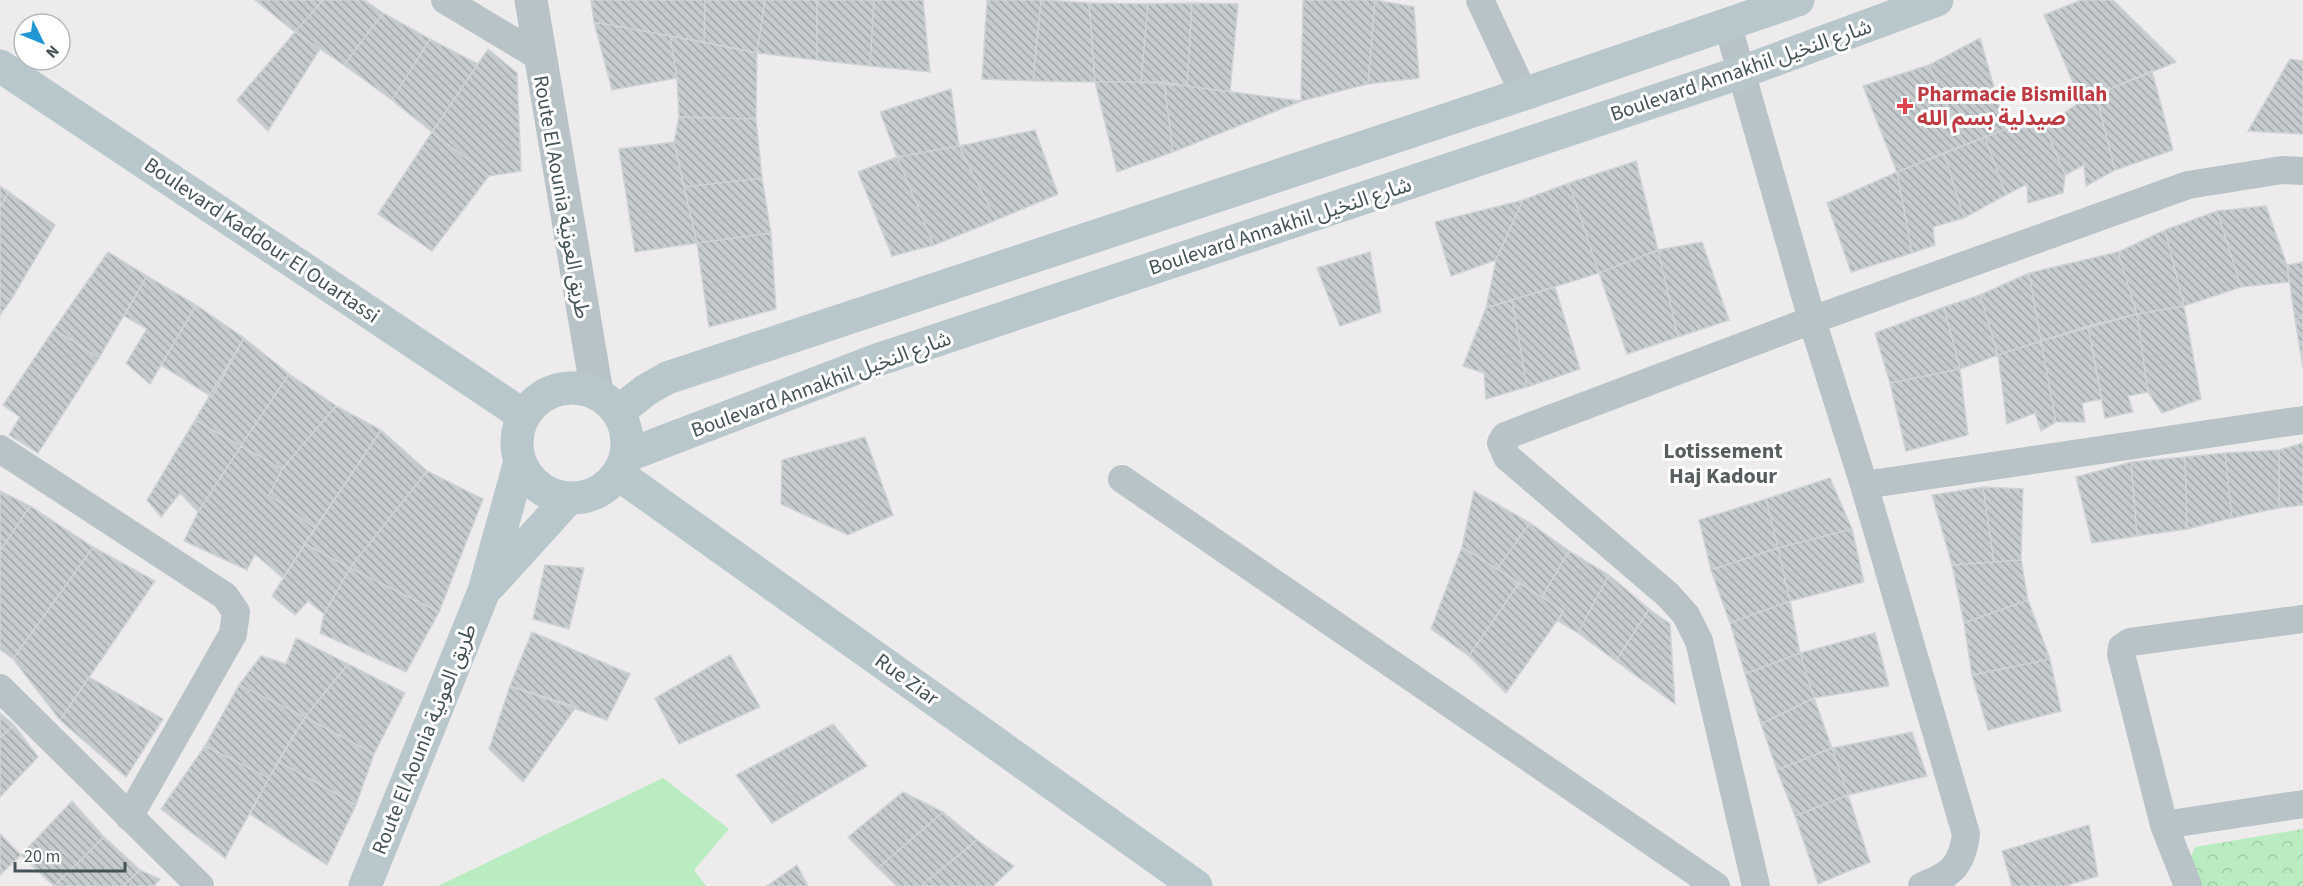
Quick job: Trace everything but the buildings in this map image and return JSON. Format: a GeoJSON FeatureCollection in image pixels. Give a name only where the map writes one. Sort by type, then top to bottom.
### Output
{"type":"FeatureCollection","features":[{"type":"Feature","properties":{"kind":"main road"},"geometry":{"type":"LineString","coordinates":[[608,402],[646,390],[667,378],[1728,26],[1798,0]]}},
{"type":"Feature","properties":{"kind":"main road","name":"Boulevard Annakhil شارع النخيل"},"geometry":{"type":"LineString","coordinates":[[622,465],[878,360],[1742,72],[1937,0]]}},
{"type":"Feature","properties":{"kind":"main road","name":"Boulevard Kaddour El Ouartassi"},"geometry":{"type":"LineString","coordinates":[[0,66],[524,415]]}},
{"type":"Feature","properties":{"kind":"main road"},"geometry":{"type":"LineString","coordinates":[[570,387],[608,402],[625,426],[622,465],[605,487],[588,496],[569,498],[551,494],[534,484],[519,465],[517,433],[524,415],[532,404],[556,390],[570,387]]}},
{"type":"Feature","properties":{"kind":"main road","name":"Route El Aounia طريق العونية"},"geometry":{"type":"LineString","coordinates":[[365,886],[484,591],[519,465]]}},
{"type":"Feature","properties":{"kind":"main road","name":"Rue Ziar"},"geometry":{"type":"LineString","coordinates":[[622,465],[1196,886]]}},
{"type":"Feature","properties":{"kind":"main road","name":"Route El Aounia طريق العونية"},"geometry":{"type":"LineString","coordinates":[[484,591],[569,498]]}},
{"type":"Feature","properties":{"kind":"street"},"geometry":{"type":"LineString","coordinates":[[445,0],[538,56]]}},
{"type":"Feature","properties":{"kind":"street","name":"Route El Aounia طريق العونية"},"geometry":{"type":"LineString","coordinates":[[531,0],[538,56],[608,402]]}},
{"type":"Feature","properties":{"kind":"street"},"geometry":{"type":"LineString","coordinates":[[1480,0],[1524,94]]}},
{"type":"Feature","properties":{"kind":"street"},"geometry":{"type":"LineString","coordinates":[[1728,26],[1812,320],[1966,834],[1964,855],[1952,871],[1922,886]]}},
{"type":"Feature","properties":{"kind":"street"},"geometry":{"type":"LineString","coordinates":[[1756,886],[1699,641],[1686,615],[1668,595],[1506,457],[1501,442],[1513,431],[1812,320],[2188,185],[2282,170],[2303,171]]}},
{"type":"Feature","properties":{"kind":"street"},"geometry":{"type":"LineString","coordinates":[[1863,485],[2303,420]]}},
{"type":"Feature","properties":{"kind":"street"},"geometry":{"type":"LineString","coordinates":[[0,449],[225,596],[236,612],[233,634],[129,817]]}},
{"type":"Feature","properties":{"kind":"street"},"geometry":{"type":"LineString","coordinates":[[1122,479],[1716,886]]}},
{"type":"Feature","properties":{"kind":"street"},"geometry":{"type":"LineString","coordinates":[[2188,886],[2164,825],[2121,654],[2122,647],[2130,642],[2303,619]]}},
{"type":"Feature","properties":{"kind":"street"},"geometry":{"type":"LineString","coordinates":[[0,688],[200,886]]}},
{"type":"Feature","properties":{"kind":"street"},"geometry":{"type":"LineString","coordinates":[[2164,825],[2303,804]]}},
{"type":"Feature","properties":{"kind":"green space"},"geometry":{"type":"Polygon","coordinates":[[[663,778],[729,829],[694,870],[706,886],[438,886],[663,778]]]}},
{"type":"Feature","properties":{"kind":"green space"},"geometry":{"type":"Polygon","coordinates":[[[2303,829],[2303,886],[2201,886],[2188,863],[2195,847],[2303,829]]]}},
{"type":"Feature","properties":{"kind":"place","name":"Pharmacie Bismillah صيدلية بسم الله"},"geometry":{"type":"Point","coordinates":[1905,106]}},
{"type":"Feature","properties":{"kind":"district","name":"Lotissement Haj Kadour"},"geometry":{"type":"Point","coordinates":[1723,462]}}]}
